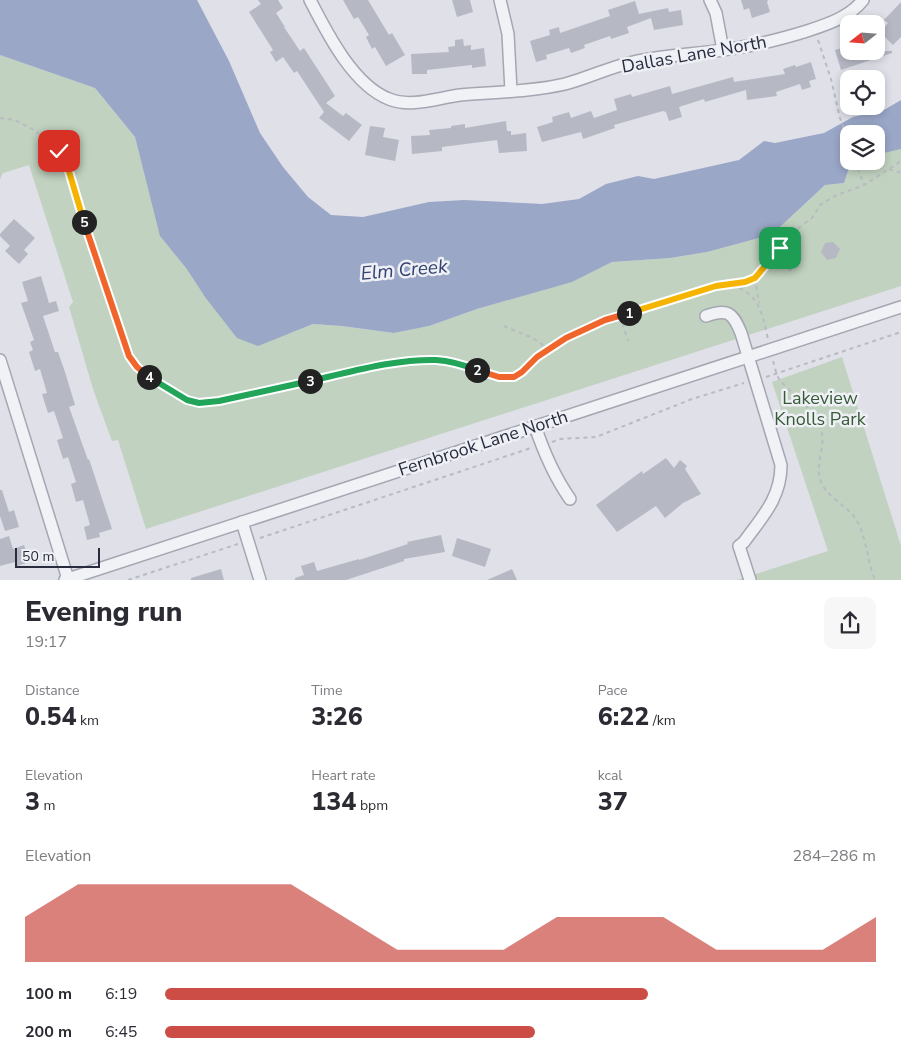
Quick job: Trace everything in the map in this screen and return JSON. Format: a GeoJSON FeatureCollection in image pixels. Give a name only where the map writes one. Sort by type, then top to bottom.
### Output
{"type":"FeatureCollection","features":[{"type":"Feature","properties":{"kind":"street","name":"Dallas Lane North"},"geometry":{"type":"LineString","coordinates":[[310,0],[342,55],[357,74],[378,94],[401,102],[535,90],[564,84],[634,62],[761,43],[834,21],[860,3]]}},
{"type":"Feature","properties":{"kind":"street"},"geometry":{"type":"LineString","coordinates":[[500,0],[508,34],[511,91]]}},
{"type":"Feature","properties":{"kind":"street"},"geometry":{"type":"LineString","coordinates":[[710,0],[716,13],[723,50]]}},
{"type":"Feature","properties":{"kind":"street","name":"Fernbrook Lane North"},"geometry":{"type":"LineString","coordinates":[[67,580],[901,307]]}},
{"type":"Feature","properties":{"kind":"street"},"geometry":{"type":"LineString","coordinates":[[706,316],[721,311],[729,313],[736,321],[781,465],[778,492],[744,542],[739,546],[750,580]]}},
{"type":"Feature","properties":{"kind":"street"},"geometry":{"type":"LineString","coordinates":[[0,360],[67,580]]}},
{"type":"Feature","properties":{"kind":"street"},"geometry":{"type":"LineString","coordinates":[[536,426],[541,445],[557,481],[570,500]]}},
{"type":"Feature","properties":{"kind":"street"},"geometry":{"type":"LineString","coordinates":[[242,522],[260,580]]}},
{"type":"Feature","properties":{"kind":"path"},"geometry":{"type":"LineString","coordinates":[[814,28],[831,79],[843,125]]}},
{"type":"Feature","properties":{"kind":"path"},"geometry":{"type":"LineString","coordinates":[[0,118],[15,120],[34,130],[62,156],[68,168],[92,248],[129,356],[137,367],[151,378],[187,400],[199,403],[210,403],[379,366],[422,360],[449,362],[489,375],[507,378],[514,377],[547,350],[566,338],[605,320],[702,290],[745,282],[755,278],[793,232],[812,218],[822,204],[837,195],[864,185],[901,161]]}},
{"type":"Feature","properties":{"kind":"path"},"geometry":{"type":"LineString","coordinates":[[889,168],[901,173]]}},
{"type":"Feature","properties":{"kind":"path"},"geometry":{"type":"LineString","coordinates":[[858,170],[864,185]]}},
{"type":"Feature","properties":{"kind":"path"},"geometry":{"type":"LineString","coordinates":[[764,268],[774,264],[795,272]]}},
{"type":"Feature","properties":{"kind":"path"},"geometry":{"type":"LineString","coordinates":[[755,278],[759,306],[768,338]]}},
{"type":"Feature","properties":{"kind":"path"},"geometry":{"type":"LineString","coordinates":[[730,284],[746,291],[759,306]]}},
{"type":"Feature","properties":{"kind":"path"},"geometry":{"type":"LineString","coordinates":[[620,316],[628,341]]}},
{"type":"Feature","properties":{"kind":"path"},"geometry":{"type":"LineString","coordinates":[[504,326],[534,339],[544,345],[547,350]]}},
{"type":"Feature","properties":{"kind":"path"},"geometry":{"type":"LineString","coordinates":[[128,580],[560,439],[596,437],[732,385],[776,374],[901,332]]}},
{"type":"Feature","properties":{"kind":"path"},"geometry":{"type":"LineString","coordinates":[[774,366],[776,374],[817,420],[823,435],[823,450],[819,465],[821,480],[828,493],[851,512],[856,520],[861,530],[874,580]]}},
{"type":"Feature","properties":{"kind":"green space"},"geometry":{"type":"Polygon","coordinates":[[[0,55],[95,88],[135,137],[161,236],[186,268],[205,297],[288,334],[313,324],[394,333],[429,326],[477,309],[571,282],[612,262],[670,258],[707,252],[769,235],[825,185],[844,183],[848,170],[885,170],[885,153],[901,149],[901,286],[146,529],[118,440],[112,441],[93,389],[69,307],[73,302],[29,165],[3,173],[0,179],[0,55]]]}},
{"type":"Feature","properties":{"kind":"green space","name":"Lakeview Knolls Park"},"geometry":{"type":"Polygon","coordinates":[[[842,357],[901,546],[901,580],[737,580],[828,551],[772,382],[842,357]]]}},
{"type":"Feature","properties":{"kind":"water","name":"Elm Creek"},"geometry":{"type":"Polygon","coordinates":[[[0,0],[197,0],[229,61],[260,133],[283,167],[308,197],[331,215],[363,217],[429,202],[464,200],[542,204],[579,199],[606,184],[638,176],[654,179],[739,160],[764,141],[775,143],[824,133],[853,117],[862,115],[885,115],[885,109],[901,100],[901,149],[885,153],[885,125],[840,125],[840,170],[848,170],[844,183],[825,185],[769,235],[707,252],[670,258],[612,262],[572,282],[477,309],[429,326],[394,333],[313,324],[258,346],[237,338],[160,236],[135,137],[95,88],[0,55],[0,0]]]}},
{"type":"Feature","properties":{"kind":"building"},"geometry":{"type":"Polygon","coordinates":[[[258,0],[278,0],[283,8],[276,13],[284,27],[300,51],[304,48],[335,96],[326,103],[343,116],[346,113],[362,125],[349,141],[319,118],[324,112],[297,71],[294,73],[283,57],[276,62],[270,52],[273,50],[249,12],[261,4],[258,0]]]}},
{"type":"Feature","properties":{"kind":"building"},"geometry":{"type":"Polygon","coordinates":[[[343,0],[368,0],[389,35],[392,33],[405,55],[386,66],[375,47],[372,49],[366,37],[369,35],[358,17],[354,19],[343,0]]]}},
{"type":"Feature","properties":{"kind":"building"},"geometry":{"type":"Polygon","coordinates":[[[452,0],[470,0],[473,12],[457,17],[452,0]]]}},
{"type":"Feature","properties":{"kind":"building"},"geometry":{"type":"Polygon","coordinates":[[[741,0],[768,0],[770,12],[752,18],[749,8],[744,10],[741,0]]]}},
{"type":"Feature","properties":{"kind":"building"},"geometry":{"type":"Polygon","coordinates":[[[635,1],[639,14],[668,8],[669,12],[681,10],[683,25],[654,30],[651,18],[627,27],[629,33],[611,39],[610,36],[584,45],[585,48],[571,53],[569,48],[546,55],[547,59],[536,62],[530,41],[550,35],[549,30],[559,27],[560,33],[610,16],[608,10],[635,1]]]}},
{"type":"Feature","properties":{"kind":"building"},"geometry":{"type":"Polygon","coordinates":[[[901,2],[901,37],[893,45],[885,37],[885,26],[888,23],[885,19],[901,2]]]}},
{"type":"Feature","properties":{"kind":"building"},"geometry":{"type":"Polygon","coordinates":[[[463,39],[464,46],[471,45],[471,50],[484,48],[486,66],[472,68],[472,65],[427,70],[427,74],[412,74],[411,54],[449,52],[448,47],[455,46],[455,40],[463,39]]]}},
{"type":"Feature","properties":{"kind":"building"},"geometry":{"type":"Polygon","coordinates":[[[840,49],[840,60],[871,60],[841,70],[835,50],[840,49]]]}},
{"type":"Feature","properties":{"kind":"building"},"geometry":{"type":"Polygon","coordinates":[[[885,51],[892,51],[892,53],[885,55],[885,51]]]}},
{"type":"Feature","properties":{"kind":"building"},"geometry":{"type":"Polygon","coordinates":[[[811,62],[816,79],[809,81],[811,87],[802,90],[800,84],[776,92],[777,96],[747,100],[746,90],[705,102],[704,99],[679,107],[682,117],[669,121],[666,112],[663,111],[614,125],[615,128],[583,139],[581,132],[542,142],[537,127],[553,122],[552,117],[569,112],[571,118],[591,111],[594,118],[617,110],[614,99],[631,94],[632,97],[670,86],[672,94],[733,77],[734,82],[785,74],[783,69],[811,62]]]}},
{"type":"Feature","properties":{"kind":"building"},"geometry":{"type":"Polygon","coordinates":[[[506,121],[507,131],[511,131],[511,135],[526,133],[527,151],[499,153],[497,140],[442,147],[442,151],[412,154],[411,136],[430,135],[429,130],[451,128],[451,126],[465,124],[465,128],[506,121]]]}},
{"type":"Feature","properties":{"kind":"building"},"geometry":{"type":"Polygon","coordinates":[[[370,126],[385,128],[383,137],[399,140],[395,161],[365,155],[370,126]]]}},
{"type":"Feature","properties":{"kind":"building"},"geometry":{"type":"Polygon","coordinates":[[[14,219],[35,238],[24,250],[28,254],[19,264],[5,251],[10,246],[0,236],[14,219]]]}},
{"type":"Feature","properties":{"kind":"building"},"geometry":{"type":"Polygon","coordinates":[[[833,242],[840,249],[836,258],[827,260],[821,252],[825,243],[833,242]]]}},
{"type":"Feature","properties":{"kind":"building"},"geometry":{"type":"Polygon","coordinates":[[[41,276],[49,303],[56,301],[59,311],[43,316],[55,352],[58,352],[65,372],[75,405],[69,407],[89,459],[112,529],[99,533],[100,537],[87,540],[84,527],[90,525],[83,500],[76,502],[71,484],[76,482],[68,457],[63,459],[57,440],[63,438],[54,411],[48,413],[42,394],[47,393],[40,369],[35,371],[29,352],[33,350],[30,342],[34,340],[21,303],[28,301],[22,282],[41,276]]]}},
{"type":"Feature","properties":{"kind":"building"},"geometry":{"type":"Polygon","coordinates":[[[666,458],[674,468],[680,460],[687,466],[685,469],[701,494],[683,503],[665,518],[656,506],[617,532],[596,505],[642,471],[643,474],[666,458]]]}},
{"type":"Feature","properties":{"kind":"building"},"geometry":{"type":"Polygon","coordinates":[[[0,490],[2,490],[9,512],[14,510],[19,527],[5,531],[0,516],[0,490]]]}},
{"type":"Feature","properties":{"kind":"building"},"geometry":{"type":"Polygon","coordinates":[[[441,535],[445,552],[404,559],[404,561],[346,580],[295,580],[295,578],[304,575],[301,566],[314,562],[317,571],[359,560],[408,544],[407,542],[441,535]]]}},
{"type":"Feature","properties":{"kind":"building"},"geometry":{"type":"Polygon","coordinates":[[[9,536],[13,549],[24,545],[30,562],[17,566],[15,562],[0,566],[0,539],[9,536]]]}},
{"type":"Feature","properties":{"kind":"building"},"geometry":{"type":"Polygon","coordinates":[[[457,538],[491,549],[485,567],[452,556],[457,538]]]}},
{"type":"Feature","properties":{"kind":"building"},"geometry":{"type":"Polygon","coordinates":[[[221,569],[224,580],[191,580],[191,578],[221,569]]]}},
{"type":"Feature","properties":{"kind":"building"},"geometry":{"type":"Polygon","coordinates":[[[512,569],[517,580],[487,580],[512,569]]]}},
{"type":"Feature","properties":{"kind":"route"},"geometry":{"type":"LineString","coordinates":[[59,151],[68,168],[92,248],[131,360],[151,378],[187,400],[199,403],[210,403],[379,366],[412,361],[437,360],[462,365],[489,375],[507,378],[514,377],[555,344],[605,320],[716,286],[745,282],[755,278],[780,248]]}}]}
